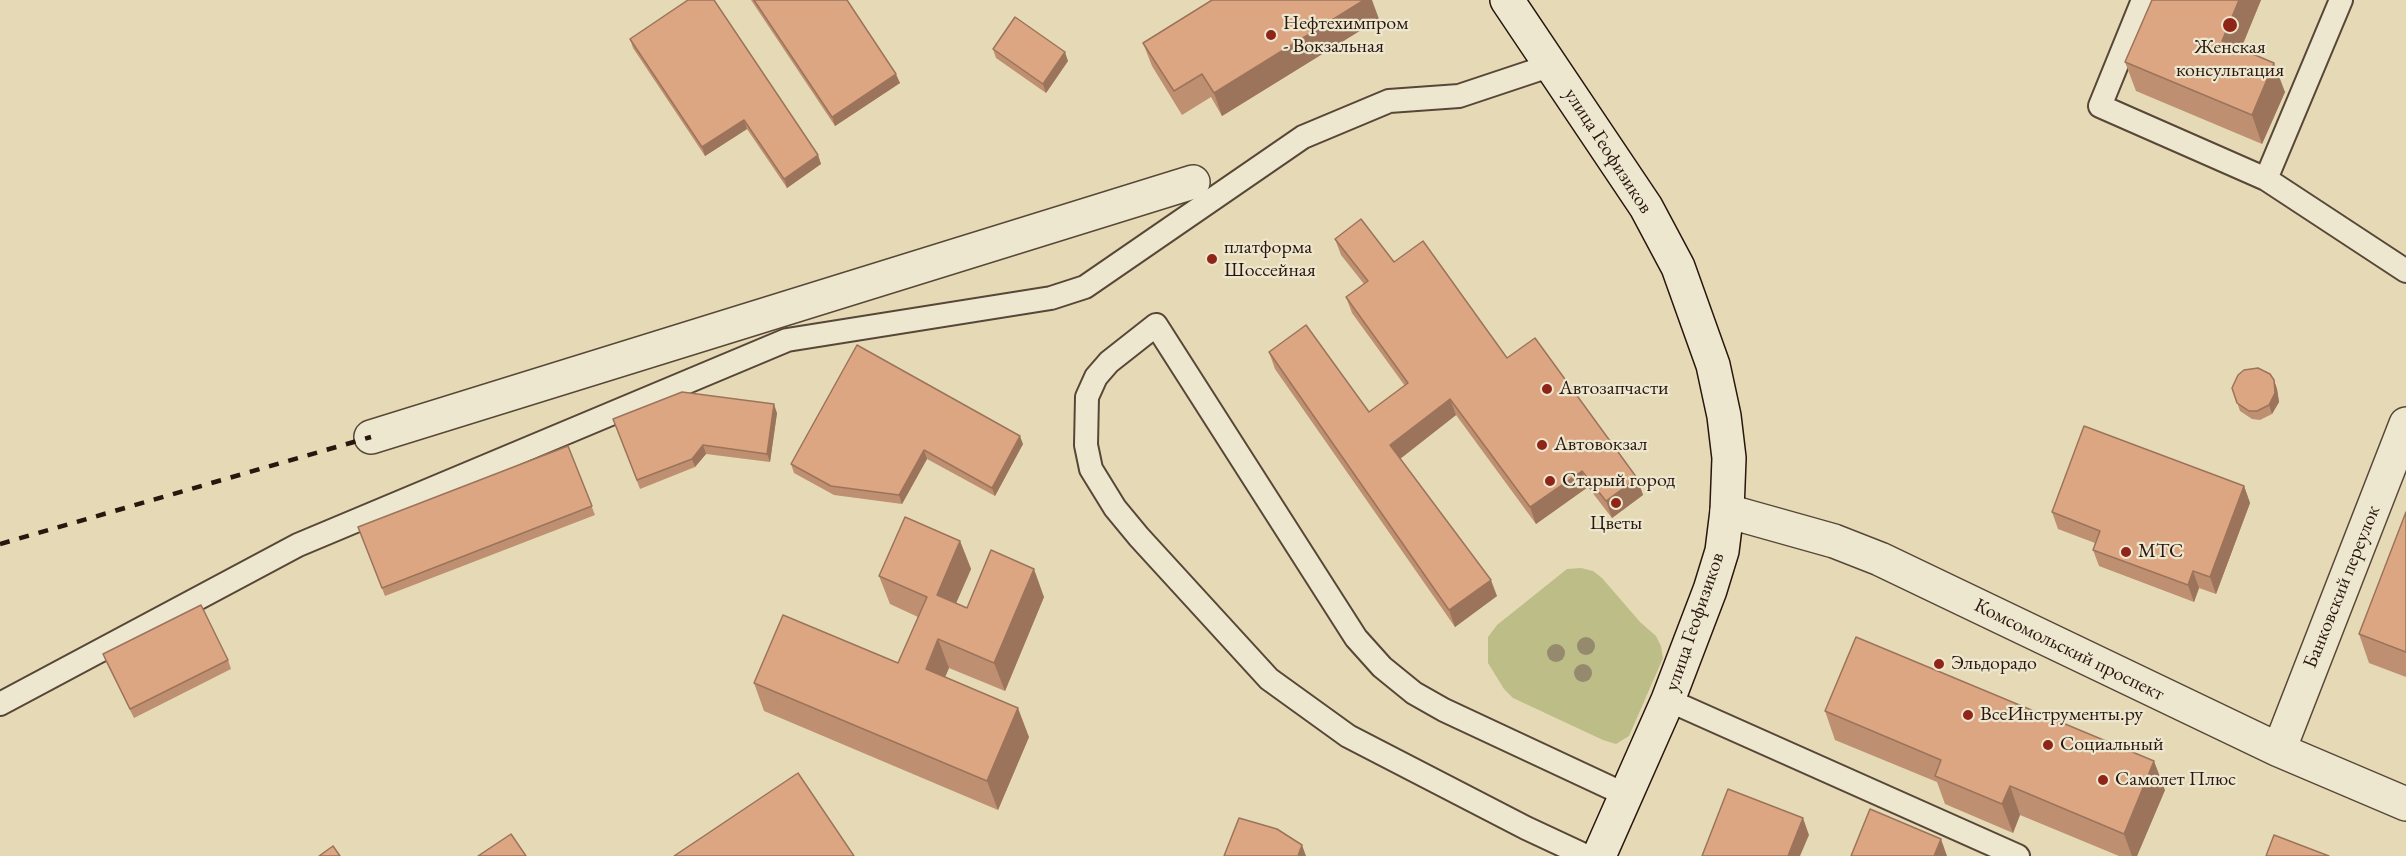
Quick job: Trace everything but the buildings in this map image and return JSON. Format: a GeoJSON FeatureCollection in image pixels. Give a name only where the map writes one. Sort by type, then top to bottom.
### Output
{"type":"FeatureCollection","features":[{"type":"Feature","properties":{"kind":"street","name":"улица Геофизиков"},"geometry":{"type":"LineString","coordinates":[[1507,0],[1646,207],[1678,267],[1713,365],[1724,416],[1728,458],[1727,511],[1722,551],[1710,590],[1668,700],[1599,856]]}},
{"type":"Feature","properties":{"kind":"street"},"geometry":{"type":"LineString","coordinates":[[371,437],[1193,182]]}},
{"type":"Feature","properties":{"kind":"street","name":"Банковский переулок"},"geometry":{"type":"LineString","coordinates":[[2279,750],[2406,424]]}},
{"type":"Feature","properties":{"kind":"street","name":"Комсомольский проспект"},"geometry":{"type":"LineString","coordinates":[[1727,511],[1834,541],[1880,559],[2279,750],[2406,804]]}},
{"type":"Feature","properties":{"kind":"lane"},"geometry":{"type":"LineString","coordinates":[[2143,0],[2100,106],[2266,179],[2406,272]]}},
{"type":"Feature","properties":{"kind":"lane"},"geometry":{"type":"LineString","coordinates":[[2266,179],[2341,0]]}},
{"type":"Feature","properties":{"kind":"lane"},"geometry":{"type":"LineString","coordinates":[[0,704],[298,545],[787,340],[1051,298],[1085,287],[1303,137],[1389,102],[1459,96],[1552,65]]}},
{"type":"Feature","properties":{"kind":"lane"},"geometry":{"type":"LineString","coordinates":[[1586,856],[1526,828],[1348,736],[1269,679],[1139,537],[1115,508],[1091,469],[1086,445],[1087,397],[1096,377],[1109,362],[1156,325],[1356,638],[1382,667],[1414,693],[1444,710],[1626,795]]}},
{"type":"Feature","properties":{"kind":"lane"},"geometry":{"type":"LineString","coordinates":[[1668,700],[2018,856]]}},
{"type":"Feature","properties":{"kind":"green space"},"geometry":{"type":"Polygon","coordinates":[[[1581,568],[1593,571],[1602,578],[1640,622],[1656,636],[1661,646],[1663,658],[1629,736],[1616,744],[1513,698],[1504,689],[1488,663],[1488,637],[1497,625],[1567,569],[1581,568]]]}},
{"type":"Feature","properties":{"kind":"railway"},"geometry":{"type":"LineString","coordinates":[[0,544],[371,437]]}},
{"type":"Feature","properties":{"kind":"place","name":"Женская консультация"},"geometry":{"type":"Point","coordinates":[2230,25]}},
{"type":"Feature","properties":{"kind":"place","name":"Нефтехимпром - Вокзальная"},"geometry":{"type":"Point","coordinates":[1271,35]}},
{"type":"Feature","properties":{"kind":"place","name":"платформа Шоссейная"},"geometry":{"type":"Point","coordinates":[1212,259]}},
{"type":"Feature","properties":{"kind":"place","name":"Автозапчасти"},"geometry":{"type":"Point","coordinates":[1547,389]}},
{"type":"Feature","properties":{"kind":"place","name":"Автовокзал"},"geometry":{"type":"Point","coordinates":[1542,445]}},
{"type":"Feature","properties":{"kind":"place","name":"Старый город"},"geometry":{"type":"Point","coordinates":[1550,481]}},
{"type":"Feature","properties":{"kind":"place","name":"Цветы"},"geometry":{"type":"Point","coordinates":[1616,503]}},
{"type":"Feature","properties":{"kind":"place","name":"МТС"},"geometry":{"type":"Point","coordinates":[2126,552]}},
{"type":"Feature","properties":{"kind":"place","name":"Эльдорадо"},"geometry":{"type":"Point","coordinates":[1939,664]}},
{"type":"Feature","properties":{"kind":"place","name":"ВсеИнструменты.ру"},"geometry":{"type":"Point","coordinates":[1968,715]}},
{"type":"Feature","properties":{"kind":"place","name":"Социальный"},"geometry":{"type":"Point","coordinates":[2048,745]}},
{"type":"Feature","properties":{"kind":"place","name":"Самолет Плюс"},"geometry":{"type":"Point","coordinates":[2103,780]}}]}
